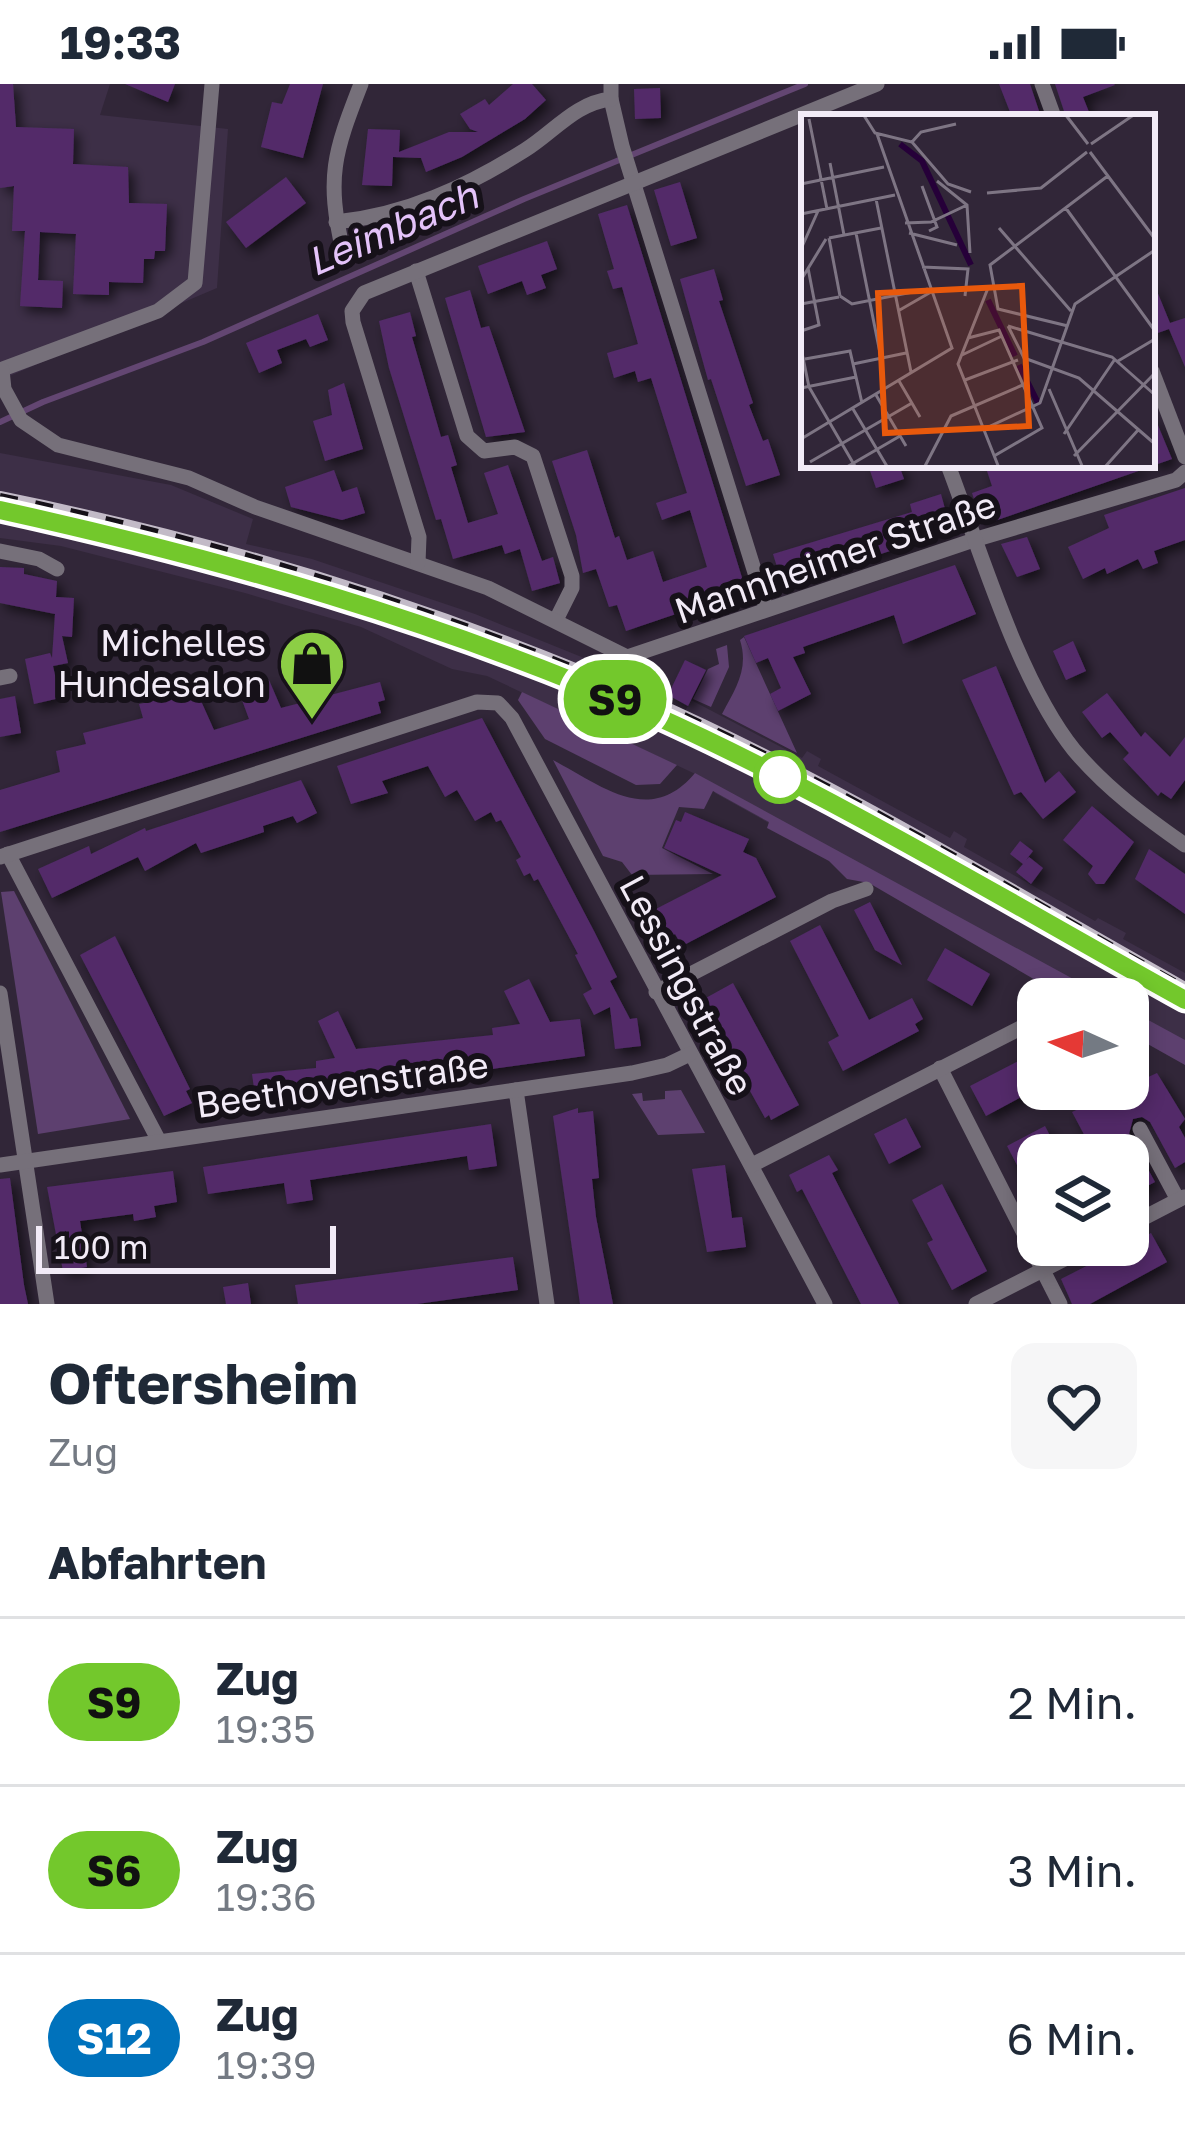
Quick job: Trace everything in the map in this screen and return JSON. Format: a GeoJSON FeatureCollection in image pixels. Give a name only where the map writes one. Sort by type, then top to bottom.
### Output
{"type":"FeatureCollection","features":[{"type":"Feature","properties":{"kind":"street"},"geometry":{"type":"LineString","coordinates":[[212,84],[195,284],[158,311],[1,370],[10,403],[21,420],[58,445],[189,478],[255,508],[488,588],[556,620],[572,588],[572,576],[533,456],[515,447],[484,451],[466,436],[416,271]]}},
{"type":"Feature","properties":{"kind":"street"},"geometry":{"type":"LineString","coordinates":[[343,251],[332,194],[334,159],[361,84]]}},
{"type":"Feature","properties":{"kind":"street"},"geometry":{"type":"LineString","coordinates":[[836,109],[877,84]]}},
{"type":"Feature","properties":{"kind":"street"},"geometry":{"type":"LineString","coordinates":[[1042,84],[1053,114]]}},
{"type":"Feature","properties":{"kind":"street"},"geometry":{"type":"LineString","coordinates":[[336,222],[378,217],[448,193],[528,148],[571,113],[611,91],[622,146],[766,608]]}},
{"type":"Feature","properties":{"kind":"street"},"geometry":{"type":"LineString","coordinates":[[418,563],[419,537],[353,322],[357,300],[374,288],[632,177],[801,121]]}},
{"type":"Feature","properties":{"kind":"street"},"geometry":{"type":"LineString","coordinates":[[1155,379],[1185,457]]}},
{"type":"Feature","properties":{"kind":"street"},"geometry":{"type":"LineString","coordinates":[[950,468],[1024,658],[1064,736],[1118,796],[1185,845]]}},
{"type":"Feature","properties":{"kind":"street","name":"Mannheimer Straße"},"geometry":{"type":"LineString","coordinates":[[556,620],[615,653],[640,654],[976,539],[1176,480],[1185,472]]}},
{"type":"Feature","properties":{"kind":"street"},"geometry":{"type":"LineString","coordinates":[[0,551],[39,559],[57,569]]}},
{"type":"Feature","properties":{"kind":"street","name":"Lessingstraße"},"geometry":{"type":"LineString","coordinates":[[4,856],[492,700],[512,718],[825,1304]]}},
{"type":"Feature","properties":{"kind":"street"},"geometry":{"type":"LineString","coordinates":[[4,856],[159,1141]]}},
{"type":"Feature","properties":{"kind":"street"},"geometry":{"type":"LineString","coordinates":[[656,992],[832,901],[866,889]]}},
{"type":"Feature","properties":{"kind":"street"},"geometry":{"type":"LineString","coordinates":[[0,993],[47,1304]]}},
{"type":"Feature","properties":{"kind":"street"},"geometry":{"type":"LineString","coordinates":[[752,1165],[1017,1029]]}},
{"type":"Feature","properties":{"kind":"street","name":"Beethovenstraße"},"geometry":{"type":"LineString","coordinates":[[0,1165],[632,1073],[690,1054]]}},
{"type":"Feature","properties":{"kind":"street"},"geometry":{"type":"LineString","coordinates":[[940,1068],[1060,1304]]}},
{"type":"Feature","properties":{"kind":"street"},"geometry":{"type":"LineString","coordinates":[[516,1090],[547,1304]]}},
{"type":"Feature","properties":{"kind":"street"},"geometry":{"type":"LineString","coordinates":[[1140,1129],[1181,1198],[1149,1215]]}},
{"type":"Feature","properties":{"kind":"street"},"geometry":{"type":"LineString","coordinates":[[976,1304],[1051,1266]]}},
{"type":"Feature","properties":{"kind":"shaded area"},"geometry":{"type":"Polygon","coordinates":[[[0,84],[110,84],[100,115],[228,129],[217,288],[0,380],[0,84]]]}},
{"type":"Feature","properties":{"kind":"shaded area"},"geometry":{"type":"Polygon","coordinates":[[[0,453],[171,485],[253,519],[246,544],[312,559],[475,614],[641,681],[644,677],[662,686],[658,697],[685,711],[691,700],[802,758],[807,751],[821,759],[818,766],[950,838],[954,831],[967,839],[964,847],[1095,921],[1098,918],[1126,933],[1123,939],[1185,973],[1185,1055],[1149,1035],[1149,978],[1046,978],[715,793],[706,779],[487,676],[452,669],[361,627],[245,593],[61,546],[0,538],[0,453]]]}},
{"type":"Feature","properties":{"kind":"shaded area"},"geometry":{"type":"Polygon","coordinates":[[[744,637],[797,753],[722,714],[740,678],[740,640],[744,637]]]}},
{"type":"Feature","properties":{"kind":"shaded area"},"geometry":{"type":"Polygon","coordinates":[[[727,645],[729,667],[711,707],[693,699],[708,669],[719,664],[716,649],[727,645]]]}},
{"type":"Feature","properties":{"kind":"shaded area"},"geometry":{"type":"Polygon","coordinates":[[[522,692],[677,765],[660,784],[636,785],[545,739],[518,700],[522,692]]]}},
{"type":"Feature","properties":{"kind":"shaded area"},"geometry":{"type":"Polygon","coordinates":[[[553,760],[608,790],[643,799],[678,789],[695,773],[1071,978],[1032,978],[869,883],[847,879],[829,861],[767,828],[769,822],[713,791],[704,809],[679,807],[662,848],[713,874],[632,875],[622,862],[603,856],[553,760]]]}},
{"type":"Feature","properties":{"kind":"shaded area"},"geometry":{"type":"Polygon","coordinates":[[[14,891],[130,1119],[38,1134],[1,892],[14,891]]]}},
{"type":"Feature","properties":{"kind":"shaded area"},"geometry":{"type":"Polygon","coordinates":[[[1149,1020],[1185,1040],[1185,1065],[1149,1045],[1149,1020]]]}},
{"type":"Feature","properties":{"kind":"shaded area"},"geometry":{"type":"Polygon","coordinates":[[[681,1090],[705,1133],[658,1135],[632,1094],[642,1093],[643,1101],[665,1099],[665,1091],[681,1090]]]}},
{"type":"Feature","properties":{"kind":"building"},"geometry":{"type":"Polygon","coordinates":[[[0,84],[13,84],[16,127],[74,129],[73,164],[128,167],[129,203],[167,204],[165,251],[144,259],[143,283],[109,282],[109,295],[73,294],[76,234],[40,232],[38,280],[63,281],[62,308],[20,306],[25,231],[12,231],[14,186],[0,188],[0,84]]]}},
{"type":"Feature","properties":{"kind":"building"},"geometry":{"type":"Polygon","coordinates":[[[125,84],[175,84],[168,102],[125,84]]]}},
{"type":"Feature","properties":{"kind":"building"},"geometry":{"type":"Polygon","coordinates":[[[290,84],[323,84],[303,158],[261,147],[272,102],[282,104],[290,84]]]}},
{"type":"Feature","properties":{"kind":"building"},"geometry":{"type":"Polygon","coordinates":[[[513,84],[532,84],[546,100],[525,119],[462,157],[426,172],[421,158],[393,157],[392,186],[362,185],[368,129],[400,130],[399,152],[449,132],[478,132],[460,114],[485,99],[489,105],[513,84]]]}},
{"type":"Feature","properties":{"kind":"building"},"geometry":{"type":"Polygon","coordinates":[[[999,84],[1030,84],[1040,114],[1011,114],[999,84]]]}},
{"type":"Feature","properties":{"kind":"building"},"geometry":{"type":"Polygon","coordinates":[[[1055,84],[1115,85],[1083,97],[1090,114],[1065,114],[1055,84]]]}},
{"type":"Feature","properties":{"kind":"building"},"geometry":{"type":"Polygon","coordinates":[[[660,88],[661,118],[635,119],[634,89],[660,88]]]}},
{"type":"Feature","properties":{"kind":"building"},"geometry":{"type":"Polygon","coordinates":[[[286,177],[306,203],[246,248],[226,222],[286,177]]]}},
{"type":"Feature","properties":{"kind":"building"},"geometry":{"type":"Polygon","coordinates":[[[680,182],[697,238],[671,246],[654,190],[680,182]]]}},
{"type":"Feature","properties":{"kind":"building"},"geometry":{"type":"Polygon","coordinates":[[[627,205],[748,597],[719,606],[717,600],[626,631],[617,605],[609,607],[596,569],[583,573],[552,461],[587,450],[615,538],[619,536],[627,560],[653,551],[663,582],[707,567],[690,510],[662,520],[656,503],[687,493],[651,378],[638,382],[635,371],[614,378],[607,353],[638,344],[622,287],[613,289],[607,271],[614,269],[598,214],[627,205]]]}},
{"type":"Feature","properties":{"kind":"building"},"geometry":{"type":"Polygon","coordinates":[[[547,241],[557,269],[541,275],[546,288],[527,295],[522,281],[488,294],[478,266],[547,241]]]}},
{"type":"Feature","properties":{"kind":"building"},"geometry":{"type":"Polygon","coordinates":[[[714,269],[723,300],[719,301],[753,403],[749,405],[763,441],[768,439],[780,475],[746,486],[708,380],[680,279],[714,269]]]}},
{"type":"Feature","properties":{"kind":"building"},"geometry":{"type":"Polygon","coordinates":[[[1155,286],[1170,323],[1185,318],[1185,367],[1169,329],[1155,334],[1155,286]]]}},
{"type":"Feature","properties":{"kind":"building"},"geometry":{"type":"Polygon","coordinates":[[[470,290],[481,328],[489,326],[525,432],[486,437],[445,298],[470,290]]]}},
{"type":"Feature","properties":{"kind":"building"},"geometry":{"type":"Polygon","coordinates":[[[410,312],[416,336],[412,337],[441,437],[448,435],[457,465],[451,467],[468,523],[498,514],[484,473],[508,465],[542,561],[553,557],[560,583],[532,591],[520,549],[505,554],[502,545],[453,559],[441,519],[436,520],[379,321],[410,312]]]}},
{"type":"Feature","properties":{"kind":"building"},"geometry":{"type":"Polygon","coordinates":[[[318,314],[328,340],[310,347],[306,339],[277,350],[282,363],[259,373],[246,343],[318,314]]]}},
{"type":"Feature","properties":{"kind":"building"},"geometry":{"type":"Polygon","coordinates":[[[344,383],[363,449],[325,461],[313,421],[332,415],[328,390],[344,383]]]}},
{"type":"Feature","properties":{"kind":"building"},"geometry":{"type":"Polygon","coordinates":[[[1155,418],[1172,459],[1155,465],[1155,418]]]}},
{"type":"Feature","properties":{"kind":"building"},"geometry":{"type":"Polygon","coordinates":[[[869,468],[900,468],[904,479],[876,488],[869,468]]]}},
{"type":"Feature","properties":{"kind":"building"},"geometry":{"type":"Polygon","coordinates":[[[986,468],[1147,468],[983,525],[972,493],[992,486],[986,468]]]}},
{"type":"Feature","properties":{"kind":"building"},"geometry":{"type":"Polygon","coordinates":[[[334,470],[342,492],[357,487],[365,513],[342,520],[291,507],[285,487],[334,470]]]}},
{"type":"Feature","properties":{"kind":"building"},"geometry":{"type":"Polygon","coordinates":[[[1185,488],[1185,540],[1154,551],[1158,563],[1143,569],[1138,559],[1083,579],[1068,547],[1109,528],[1104,515],[1185,488]]]}},
{"type":"Feature","properties":{"kind":"building"},"geometry":{"type":"Polygon","coordinates":[[[941,494],[951,531],[783,586],[773,554],[912,512],[910,504],[941,494]]]}},
{"type":"Feature","properties":{"kind":"building"},"geometry":{"type":"Polygon","coordinates":[[[1027,537],[1040,569],[1017,577],[1001,544],[1027,537]]]}},
{"type":"Feature","properties":{"kind":"building"},"geometry":{"type":"Polygon","coordinates":[[[955,565],[976,614],[903,644],[894,615],[803,647],[805,653],[793,657],[811,694],[778,711],[770,694],[781,688],[768,658],[756,663],[744,636],[955,565]]]}},
{"type":"Feature","properties":{"kind":"building"},"geometry":{"type":"Polygon","coordinates":[[[0,567],[24,568],[24,574],[57,581],[56,597],[74,598],[72,637],[62,636],[68,663],[53,666],[60,698],[34,704],[25,659],[50,653],[52,658],[55,614],[0,603],[0,567]]]}},
{"type":"Feature","properties":{"kind":"building"},"geometry":{"type":"Polygon","coordinates":[[[1073,641],[1086,671],[1066,680],[1053,651],[1073,641]]]}},
{"type":"Feature","properties":{"kind":"building"},"geometry":{"type":"Polygon","coordinates":[[[685,660],[706,670],[688,706],[668,695],[685,660]]]}},
{"type":"Feature","properties":{"kind":"building"},"geometry":{"type":"Polygon","coordinates":[[[996,666],[1045,783],[1059,771],[1076,792],[1043,819],[1021,792],[1014,795],[962,680],[996,666]]]}},
{"type":"Feature","properties":{"kind":"building"},"geometry":{"type":"Polygon","coordinates":[[[269,680],[281,708],[380,682],[385,700],[378,702],[381,713],[0,832],[0,790],[60,772],[56,751],[86,744],[83,733],[143,718],[139,704],[197,692],[214,730],[249,719],[239,692],[269,680]]]}},
{"type":"Feature","properties":{"kind":"building"},"geometry":{"type":"Polygon","coordinates":[[[1107,693],[1141,737],[1145,732],[1170,757],[1185,737],[1185,780],[1171,799],[1161,792],[1158,796],[1123,759],[1129,753],[1110,732],[1102,738],[1082,712],[1107,693]]]}},
{"type":"Feature","properties":{"kind":"building"},"geometry":{"type":"Polygon","coordinates":[[[15,696],[21,733],[0,737],[0,699],[15,696]]]}},
{"type":"Feature","properties":{"kind":"building"},"geometry":{"type":"Polygon","coordinates":[[[482,718],[617,977],[610,981],[630,1019],[637,1018],[641,1046],[615,1049],[610,1007],[594,1015],[583,994],[592,989],[578,954],[538,879],[534,881],[530,873],[524,876],[516,860],[521,857],[501,820],[496,822],[491,812],[475,821],[457,790],[445,797],[428,766],[382,781],[388,793],[351,804],[337,766],[482,718]]]}},
{"type":"Feature","properties":{"kind":"building"},"geometry":{"type":"Polygon","coordinates":[[[301,780],[317,813],[297,823],[293,816],[263,826],[264,832],[201,853],[196,843],[145,871],[138,857],[52,898],[38,869],[89,846],[91,854],[145,828],[301,780]]]}},
{"type":"Feature","properties":{"kind":"building"},"geometry":{"type":"Polygon","coordinates":[[[1092,806],[1134,842],[1104,884],[1096,884],[1088,874],[1093,866],[1063,840],[1092,806]]]}},
{"type":"Feature","properties":{"kind":"building"},"geometry":{"type":"Polygon","coordinates":[[[685,812],[749,839],[743,852],[756,858],[776,897],[682,946],[675,934],[665,940],[650,912],[722,875],[664,848],[676,820],[681,822],[685,812]]]}},
{"type":"Feature","properties":{"kind":"building"},"geometry":{"type":"Polygon","coordinates":[[[1020,841],[1033,851],[1026,860],[1029,857],[1043,868],[1031,884],[1016,872],[1023,864],[1010,854],[1020,841]]]}},
{"type":"Feature","properties":{"kind":"building"},"geometry":{"type":"Polygon","coordinates":[[[1149,849],[1185,874],[1185,914],[1135,879],[1149,849]]]}},
{"type":"Feature","properties":{"kind":"building"},"geometry":{"type":"Polygon","coordinates":[[[870,902],[902,965],[875,950],[854,910],[870,902]]]}},
{"type":"Feature","properties":{"kind":"building"},"geometry":{"type":"Polygon","coordinates":[[[820,925],[869,1020],[912,998],[923,1019],[915,1024],[919,1031],[843,1071],[828,1042],[839,1036],[790,941],[820,925]]]}},
{"type":"Feature","properties":{"kind":"building"},"geometry":{"type":"Polygon","coordinates":[[[115,936],[190,1089],[186,1091],[192,1103],[164,1116],[80,955],[115,936]]]}},
{"type":"Feature","properties":{"kind":"building"},"geometry":{"type":"Polygon","coordinates":[[[945,948],[990,974],[972,1006],[927,980],[945,948]]]}},
{"type":"Feature","properties":{"kind":"building"},"geometry":{"type":"Polygon","coordinates":[[[529,979],[550,1022],[580,1019],[585,1056],[256,1102],[252,1074],[316,1068],[316,1061],[335,1058],[318,1021],[338,1011],[356,1049],[493,1035],[492,1028],[520,1024],[504,991],[529,979]]]}},
{"type":"Feature","properties":{"kind":"building"},"geometry":{"type":"Polygon","coordinates":[[[733,983],[799,1105],[771,1120],[769,1115],[765,1118],[703,1006],[707,1004],[704,999],[733,983]]]}},
{"type":"Feature","properties":{"kind":"building"},"geometry":{"type":"Polygon","coordinates":[[[1017,1062],[1017,1099],[986,1116],[970,1086],[1017,1062]]]}},
{"type":"Feature","properties":{"kind":"building"},"geometry":{"type":"Polygon","coordinates":[[[1157,1073],[1185,1119],[1179,1127],[1185,1138],[1185,1162],[1175,1168],[1150,1122],[1142,1117],[1133,1119],[1129,1134],[1084,1134],[1072,1112],[1149,1110],[1149,1077],[1157,1073]]]}},
{"type":"Feature","properties":{"kind":"building"},"geometry":{"type":"Polygon","coordinates":[[[578,1108],[578,1113],[593,1111],[599,1178],[592,1179],[613,1304],[580,1304],[553,1116],[578,1108]]]}},
{"type":"Feature","properties":{"kind":"building"},"geometry":{"type":"Polygon","coordinates":[[[906,1118],[921,1147],[889,1164],[874,1134],[906,1118]]]}},
{"type":"Feature","properties":{"kind":"building"},"geometry":{"type":"Polygon","coordinates":[[[491,1124],[497,1166],[469,1170],[467,1156],[310,1180],[313,1200],[287,1204],[284,1183],[208,1194],[203,1167],[491,1124]]]}},
{"type":"Feature","properties":{"kind":"building"},"geometry":{"type":"Polygon","coordinates":[[[1017,1141],[1017,1165],[1007,1146],[1017,1141]]]}},
{"type":"Feature","properties":{"kind":"building"},"geometry":{"type":"Polygon","coordinates":[[[829,1155],[838,1170],[832,1173],[899,1304],[861,1304],[802,1189],[797,1192],[789,1175],[829,1155]]]}},
{"type":"Feature","properties":{"kind":"building"},"geometry":{"type":"Polygon","coordinates":[[[725,1165],[732,1218],[742,1217],[746,1247],[707,1252],[692,1169],[725,1165]]]}},
{"type":"Feature","properties":{"kind":"building"},"geometry":{"type":"Polygon","coordinates":[[[173,1171],[177,1202],[154,1206],[156,1217],[134,1221],[133,1214],[80,1221],[87,1267],[63,1271],[47,1187],[173,1171]]]}},
{"type":"Feature","properties":{"kind":"building"},"geometry":{"type":"Polygon","coordinates":[[[10,1178],[28,1304],[0,1304],[0,1179],[10,1178]]]}},
{"type":"Feature","properties":{"kind":"building"},"geometry":{"type":"Polygon","coordinates":[[[942,1184],[987,1271],[952,1290],[927,1243],[933,1240],[912,1200],[942,1184]]]}},
{"type":"Feature","properties":{"kind":"building"},"geometry":{"type":"Polygon","coordinates":[[[1149,1234],[1167,1262],[1090,1304],[1072,1304],[1061,1279],[1086,1266],[1149,1266],[1149,1234]]]}},
{"type":"Feature","properties":{"kind":"building"},"geometry":{"type":"Polygon","coordinates":[[[513,1257],[518,1290],[417,1304],[298,1304],[295,1285],[513,1257]]]}},
{"type":"Feature","properties":{"kind":"building"},"geometry":{"type":"Polygon","coordinates":[[[248,1283],[251,1304],[226,1304],[223,1287],[248,1283]]]}},
{"type":"Feature","properties":{"kind":"waterway","name":"Leimbach"},"geometry":{"type":"LineString","coordinates":[[0,422],[203,342],[524,199],[805,84]]}},
{"type":"Feature","properties":{"kind":"railway"},"geometry":{"type":"LineString","coordinates":[[0,496],[166,534],[330,580],[571,666],[786,765],[1185,987]]}},
{"type":"Feature","properties":{"kind":"train","name":"S9"},"geometry":{"type":"LineString","coordinates":[[0,510],[174,550],[372,607],[609,697],[810,792],[1185,1000]]}},
{"type":"Feature","properties":{"kind":"place","name":"Michelles Hundesalon"},"geometry":{"type":"Point","coordinates":[312,722]}}]}
